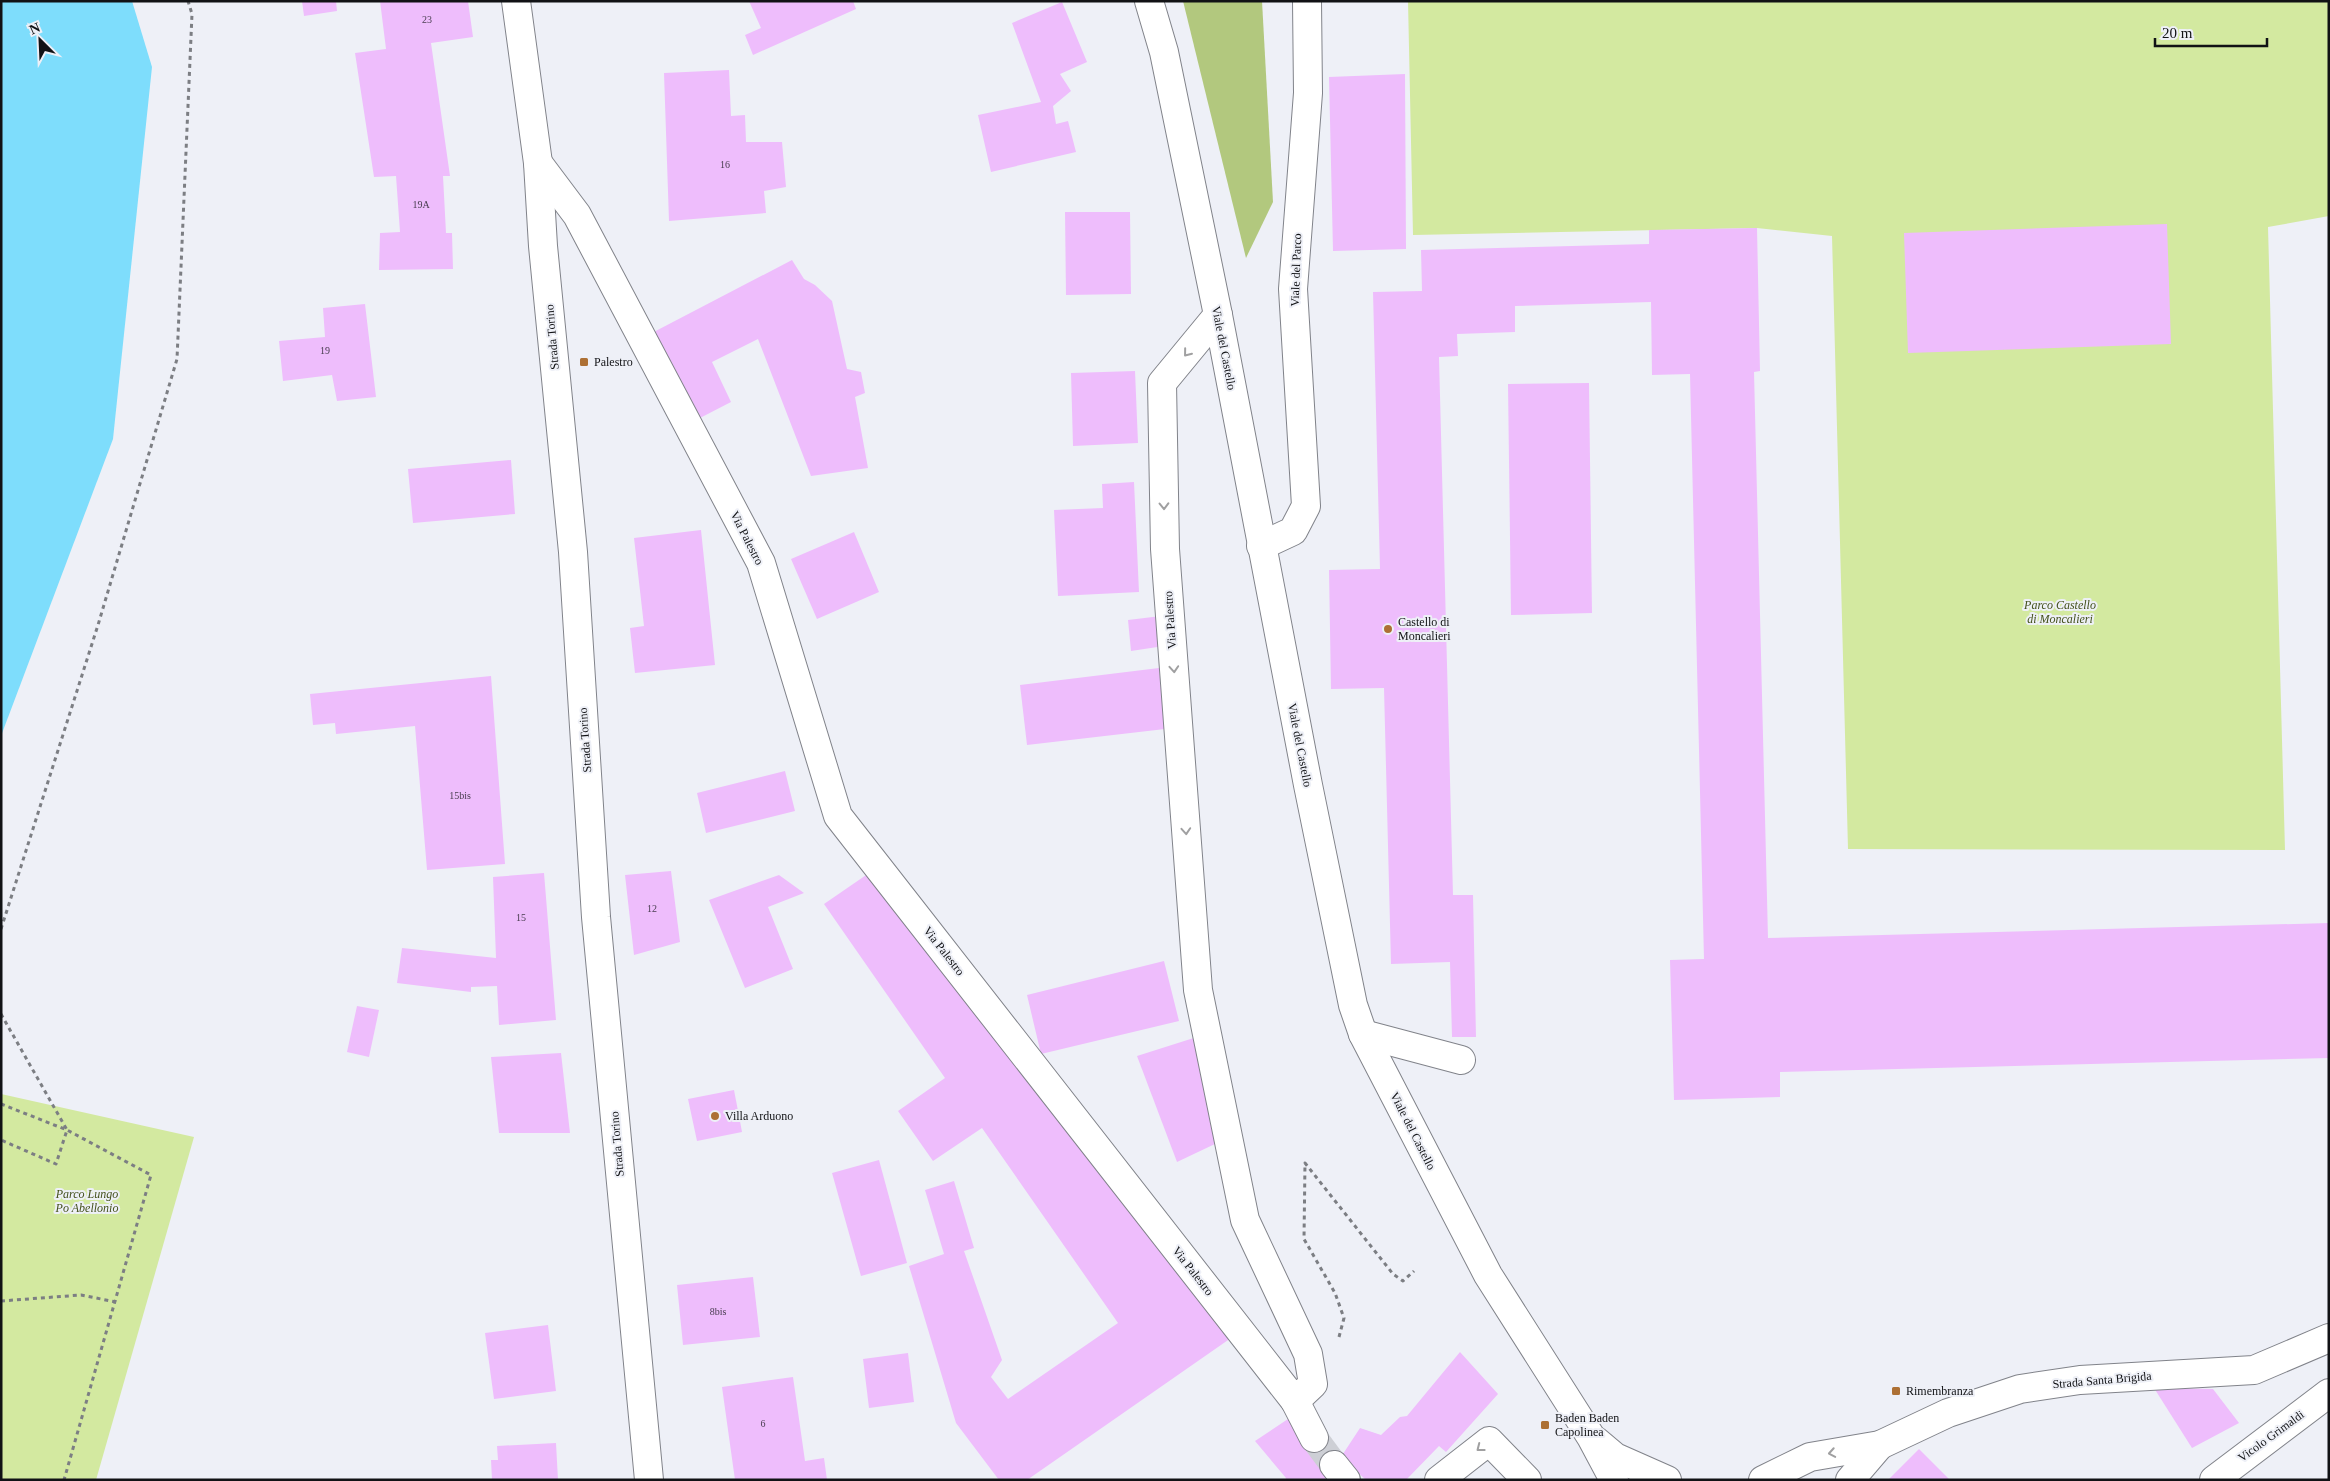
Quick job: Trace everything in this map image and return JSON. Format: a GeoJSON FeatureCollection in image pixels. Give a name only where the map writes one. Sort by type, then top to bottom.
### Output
{"type":"FeatureCollection","features":[{"type":"Feature","properties":{"kind":"street","name":"Strada Torino"},"geometry":{"type":"LineString","coordinates":[[516,1],[538,163],[544,255],[573,552],[596,917],[648,1480]]}},
{"type":"Feature","properties":{"kind":"street","name":"Viale del Castello"},"geometry":{"type":"LineString","coordinates":[[1149,1],[1164,52],[1218,315],[1261,546],[1353,1004],[1363,1034],[1488,1275],[1591,1437],[1614,1480]]}},
{"type":"Feature","properties":{"kind":"street","name":"Viale del Parco"},"geometry":{"type":"LineString","coordinates":[[1261,546],[1293,531],[1306,506],[1293,289],[1308,94],[1307,1]]}},
{"type":"Feature","properties":{"kind":"street","name":"Via Palestro"},"geometry":{"type":"LineString","coordinates":[[538,163],[577,215],[761,563],[838,816],[1295,1402],[1313,1384],[1308,1354],[1245,1220],[1198,990],[1165,549],[1162,383],[1218,315]]}},
{"type":"Feature","properties":{"kind":"street"},"geometry":{"type":"LineString","coordinates":[[1363,1034],[1461,1060]]}},
{"type":"Feature","properties":{"kind":"street","name":"Strada Santa Brigida"},"geometry":{"type":"LineString","coordinates":[[1763,1480],[1810,1457],[1880,1445],[1948,1413],[2020,1389],[2080,1380],[2254,1370],[2329,1338]]}},
{"type":"Feature","properties":{"kind":"street","name":"Vicolo Grimaldi"},"geometry":{"type":"LineString","coordinates":[[2214,1480],[2329,1393]]}},
{"type":"Feature","properties":{"kind":"street"},"geometry":{"type":"LineString","coordinates":[[1295,1402],[1314,1438]]}},
{"type":"Feature","properties":{"kind":"street","name":"Viale del Castello"},"geometry":{"type":"LineString","coordinates":[[1591,1437],[1615,1457],[1667,1480]]}},
{"type":"Feature","properties":{"kind":"street"},"geometry":{"type":"LineString","coordinates":[[1439,1480],[1489,1441],[1527,1480]]}},
{"type":"Feature","properties":{"kind":"street","name":"Strada Santa Brigida"},"geometry":{"type":"LineString","coordinates":[[1850,1480],[1880,1445]]}},
{"type":"Feature","properties":{"kind":"path"},"geometry":{"type":"LineString","coordinates":[[1,929],[98,625],[177,359],[192,14],[188,1]]}},
{"type":"Feature","properties":{"kind":"path"},"geometry":{"type":"LineString","coordinates":[[1,1014],[67,1130],[56,1164],[1,1140]]}},
{"type":"Feature","properties":{"kind":"path"},"geometry":{"type":"LineString","coordinates":[[1,1104],[67,1130],[151,1175],[64,1480]]}},
{"type":"Feature","properties":{"kind":"path"},"geometry":{"type":"LineString","coordinates":[[1308,1354],[1334,1353],[1344,1318],[1335,1292],[1304,1239],[1304,1163],[1393,1274],[1403,1281],[1414,1271]]}},
{"type":"Feature","properties":{"kind":"path"},"geometry":{"type":"LineString","coordinates":[[1,1301],[82,1295],[116,1302]]}},
{"type":"Feature","properties":{"kind":"green space"},"geometry":{"type":"Polygon","coordinates":[[[1183,1],[1262,1],[1273,202],[1246,258],[1183,1]]]}},
{"type":"Feature","properties":{"kind":"green space","name":"Parco Castello di Moncalieri"},"geometry":{"type":"Polygon","coordinates":[[[1408,1],[2329,1],[2329,216],[2268,227],[2285,850],[1848,849],[1832,236],[1757,228],[1413,235],[1408,1]]]}},
{"type":"Feature","properties":{"kind":"green space","name":"Parco Lungo Po Abellonio"},"geometry":{"type":"Polygon","coordinates":[[[1,1094],[194,1137],[96,1480],[1,1480],[1,1094]]]}},
{"type":"Feature","properties":{"kind":"water"},"geometry":{"type":"Polygon","coordinates":[[[1,1],[132,1],[152,67],[113,439],[1,736],[1,1]]]}},
{"type":"Feature","properties":{"kind":"building"},"geometry":{"type":"Polygon","coordinates":[[[302,1],[336,1],[337,11],[304,16],[302,1]]]}},
{"type":"Feature","properties":{"kind":"building"},"geometry":{"type":"Polygon","coordinates":[[[380,1],[468,1],[473,37],[431,43],[450,176],[443,176],[446,233],[452,233],[453,269],[379,270],[380,233],[400,232],[396,176],[374,177],[355,53],[386,49],[380,1]]]}},
{"type":"Feature","properties":{"kind":"building"},"geometry":{"type":"Polygon","coordinates":[[[749,1],[853,1],[856,9],[753,55],[745,35],[761,28],[749,1]]]}},
{"type":"Feature","properties":{"kind":"building"},"geometry":{"type":"Polygon","coordinates":[[[1062,2],[1087,62],[1060,74],[1071,91],[1053,106],[1056,124],[1068,121],[1076,152],[991,172],[978,115],[1041,102],[1012,23],[1062,2]]]}},
{"type":"Feature","properties":{"kind":"building"},"geometry":{"type":"Polygon","coordinates":[[[729,70],[731,116],[745,115],[746,142],[782,142],[786,187],[764,191],[766,213],[669,221],[664,73],[729,70]]]}},
{"type":"Feature","properties":{"kind":"building"},"geometry":{"type":"Polygon","coordinates":[[[1405,74],[1406,249],[1333,251],[1329,77],[1405,74]]]}},
{"type":"Feature","properties":{"kind":"building"},"geometry":{"type":"Polygon","coordinates":[[[1065,212],[1130,212],[1131,294],[1066,295],[1065,212]]]}},
{"type":"Feature","properties":{"kind":"building"},"geometry":{"type":"Polygon","coordinates":[[[2167,224],[2171,344],[1908,353],[1904,233],[2167,224]]]}},
{"type":"Feature","properties":{"kind":"building","name":"Castello di Moncalieri"},"geometry":{"type":"Polygon","coordinates":[[[1757,228],[1760,371],[1754,372],[1768,938],[2329,923],[2329,1058],[1780,1072],[1780,1097],[1674,1100],[1670,960],[1704,959],[1690,374],[1652,375],[1651,302],[1515,306],[1515,332],[1457,334],[1458,356],[1439,357],[1453,895],[1473,895],[1476,1037],[1452,1037],[1450,962],[1391,964],[1384,688],[1331,689],[1329,570],[1380,569],[1373,292],[1422,291],[1421,250],[1649,244],[1649,230],[1757,228]]]}},
{"type":"Feature","properties":{"kind":"building"},"geometry":{"type":"Polygon","coordinates":[[[792,260],[804,279],[815,285],[832,301],[847,369],[861,372],[865,393],[855,397],[868,468],[811,476],[758,339],[712,362],[731,402],[700,418],[693,404],[684,408],[648,335],[792,260]]]}},
{"type":"Feature","properties":{"kind":"building"},"geometry":{"type":"Polygon","coordinates":[[[365,304],[376,397],[337,401],[332,375],[283,381],[279,341],[325,337],[323,308],[365,304]]]}},
{"type":"Feature","properties":{"kind":"building"},"geometry":{"type":"Polygon","coordinates":[[[1135,371],[1138,443],[1073,446],[1071,373],[1135,371]]]}},
{"type":"Feature","properties":{"kind":"building"},"geometry":{"type":"Polygon","coordinates":[[[1589,383],[1592,613],[1511,615],[1508,384],[1589,383]]]}},
{"type":"Feature","properties":{"kind":"building"},"geometry":{"type":"Polygon","coordinates":[[[511,460],[515,514],[413,523],[408,469],[511,460]]]}},
{"type":"Feature","properties":{"kind":"building"},"geometry":{"type":"Polygon","coordinates":[[[1134,482],[1139,592],[1058,596],[1054,510],[1103,508],[1102,484],[1134,482]]]}},
{"type":"Feature","properties":{"kind":"building"},"geometry":{"type":"Polygon","coordinates":[[[701,530],[715,665],[635,673],[630,628],[644,626],[634,538],[701,530]]]}},
{"type":"Feature","properties":{"kind":"building"},"geometry":{"type":"Polygon","coordinates":[[[854,532],[879,592],[817,619],[791,559],[854,532]]]}},
{"type":"Feature","properties":{"kind":"building"},"geometry":{"type":"Polygon","coordinates":[[[1161,616],[1164,646],[1131,651],[1128,620],[1161,616]]]}},
{"type":"Feature","properties":{"kind":"building"},"geometry":{"type":"Polygon","coordinates":[[[1159,668],[1165,729],[1027,745],[1020,685],[1159,668]]]}},
{"type":"Feature","properties":{"kind":"building"},"geometry":{"type":"Polygon","coordinates":[[[491,676],[505,864],[427,870],[415,726],[336,734],[335,723],[313,725],[310,694],[491,676]]]}},
{"type":"Feature","properties":{"kind":"building"},"geometry":{"type":"Polygon","coordinates":[[[785,771],[795,811],[706,833],[697,793],[785,771]]]}},
{"type":"Feature","properties":{"kind":"building"},"geometry":{"type":"Polygon","coordinates":[[[671,871],[680,942],[634,955],[625,875],[671,871]]]}},
{"type":"Feature","properties":{"kind":"building"},"geometry":{"type":"Polygon","coordinates":[[[872,871],[1072,1138],[1231,1338],[1027,1480],[999,1480],[956,1423],[909,1266],[944,1254],[925,1190],[954,1181],[974,1248],[964,1251],[1002,1360],[991,1377],[1008,1399],[1118,1323],[982,1128],[933,1161],[898,1111],[945,1078],[824,904],[872,871]]]}},
{"type":"Feature","properties":{"kind":"building"},"geometry":{"type":"Polygon","coordinates":[[[544,873],[556,1020],[499,1025],[497,986],[471,987],[471,992],[397,983],[402,948],[496,958],[493,877],[544,873]]]}},
{"type":"Feature","properties":{"kind":"building"},"geometry":{"type":"Polygon","coordinates":[[[779,875],[804,893],[768,907],[793,969],[745,988],[709,900],[779,875]]]}},
{"type":"Feature","properties":{"kind":"building"},"geometry":{"type":"Polygon","coordinates":[[[1164,961],[1179,1021],[1041,1054],[1027,995],[1164,961]]]}},
{"type":"Feature","properties":{"kind":"building"},"geometry":{"type":"Polygon","coordinates":[[[357,1006],[379,1010],[369,1057],[347,1052],[357,1006]]]}},
{"type":"Feature","properties":{"kind":"building"},"geometry":{"type":"Polygon","coordinates":[[[1200,1036],[1217,1143],[1177,1162],[1137,1056],[1200,1036]]]}},
{"type":"Feature","properties":{"kind":"building"},"geometry":{"type":"Polygon","coordinates":[[[561,1053],[570,1133],[499,1133],[491,1057],[561,1053]]]}},
{"type":"Feature","properties":{"kind":"building","name":"Villa Arduono"},"geometry":{"type":"Polygon","coordinates":[[[734,1090],[742,1132],[697,1141],[688,1099],[734,1090]]]}},
{"type":"Feature","properties":{"kind":"building"},"geometry":{"type":"Polygon","coordinates":[[[879,1160],[907,1263],[861,1276],[832,1173],[879,1160]]]}},
{"type":"Feature","properties":{"kind":"building"},"geometry":{"type":"Polygon","coordinates":[[[753,1277],[760,1337],[683,1345],[677,1285],[753,1277]]]}},
{"type":"Feature","properties":{"kind":"building"},"geometry":{"type":"Polygon","coordinates":[[[548,1325],[556,1391],[494,1399],[485,1333],[548,1325]]]}},
{"type":"Feature","properties":{"kind":"building"},"geometry":{"type":"Polygon","coordinates":[[[1460,1352],[1498,1394],[1446,1452],[1439,1446],[1406,1480],[1366,1480],[1341,1457],[1360,1428],[1381,1435],[1400,1417],[1407,1416],[1460,1352]]]}},
{"type":"Feature","properties":{"kind":"building"},"geometry":{"type":"Polygon","coordinates":[[[908,1353],[914,1402],[869,1408],[863,1359],[908,1353]]]}},
{"type":"Feature","properties":{"kind":"building"},"geometry":{"type":"Polygon","coordinates":[[[793,1377],[805,1461],[824,1458],[827,1480],[735,1480],[722,1387],[793,1377]]]}},
{"type":"Feature","properties":{"kind":"building"},"geometry":{"type":"Polygon","coordinates":[[[2154,1388],[2213,1389],[2239,1423],[2192,1448],[2154,1388]]]}},
{"type":"Feature","properties":{"kind":"building"},"geometry":{"type":"Polygon","coordinates":[[[1288,1419],[1341,1457],[1325,1477],[1326,1480],[1285,1480],[1286,1478],[1255,1441],[1288,1419]]]}},
{"type":"Feature","properties":{"kind":"building"},"geometry":{"type":"Polygon","coordinates":[[[556,1443],[558,1480],[492,1480],[491,1460],[498,1460],[497,1446],[556,1443]]]}},
{"type":"Feature","properties":{"kind":"building"},"geometry":{"type":"Polygon","coordinates":[[[1919,1449],[1950,1480],[1888,1480],[1919,1449]]]}},
{"type":"Feature","properties":{"kind":"tunnel"},"geometry":{"type":"LineString","coordinates":[[1314,1438],[1334,1465]]}},
{"type":"Feature","properties":{"kind":"place","name":"Palestro"},"geometry":{"type":"Point","coordinates":[584,362]}},
{"type":"Feature","properties":{"kind":"place","name":"Castello di Moncalieri"},"geometry":{"type":"Point","coordinates":[1388,629]}},
{"type":"Feature","properties":{"kind":"place","name":"Villa Arduono"},"geometry":{"type":"Point","coordinates":[715,1116]}},
{"type":"Feature","properties":{"kind":"place","name":"Rimembranza"},"geometry":{"type":"Point","coordinates":[1896,1391]}},
{"type":"Feature","properties":{"kind":"place","name":"Baden Baden Capolinea"},"geometry":{"type":"Point","coordinates":[1545,1425]}}]}
